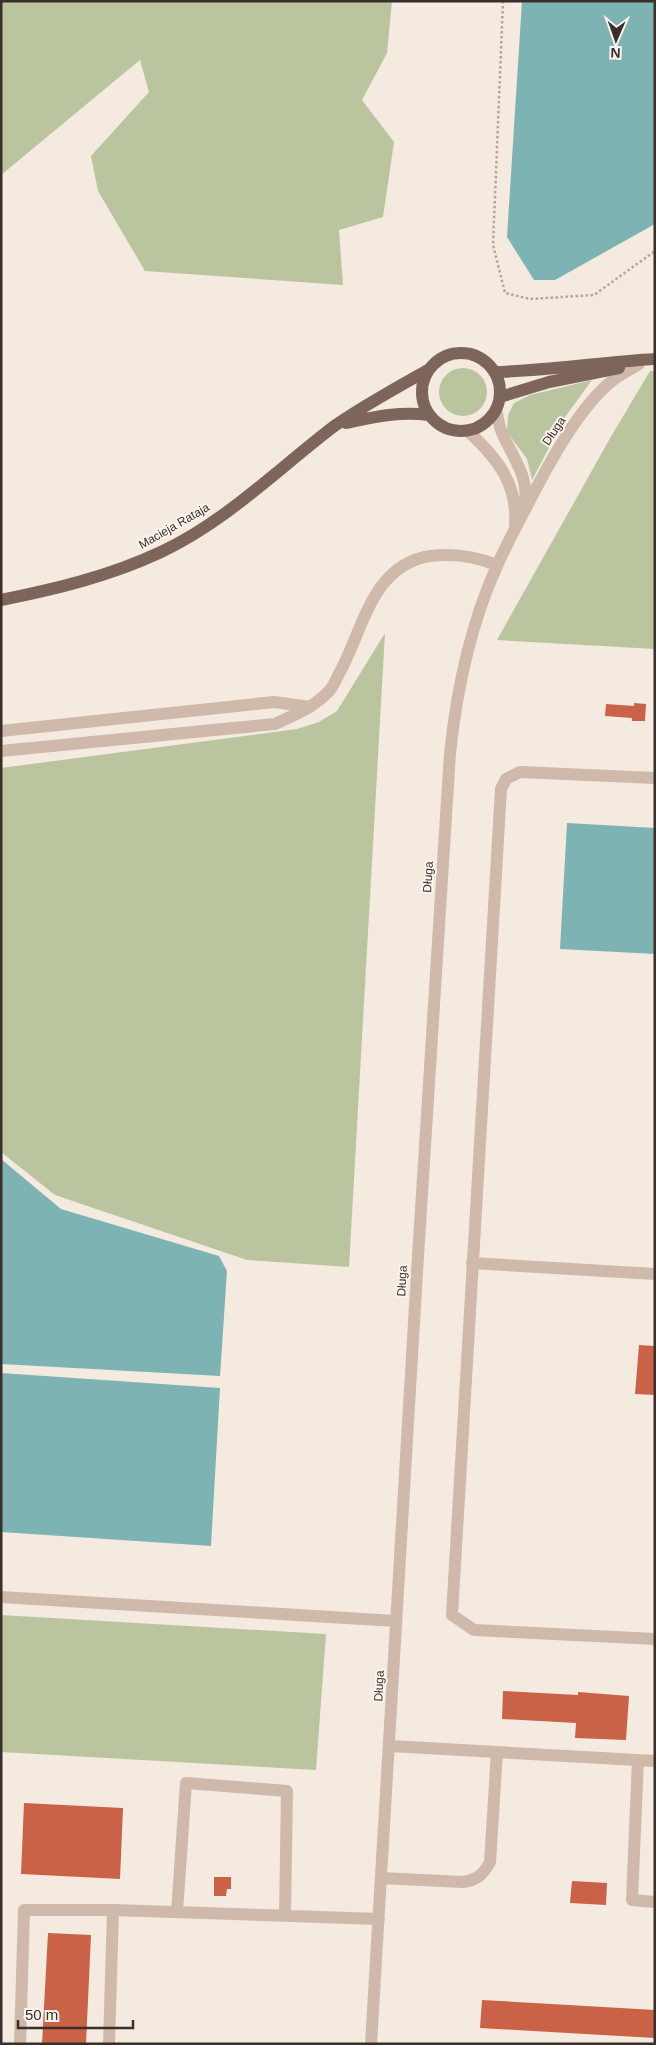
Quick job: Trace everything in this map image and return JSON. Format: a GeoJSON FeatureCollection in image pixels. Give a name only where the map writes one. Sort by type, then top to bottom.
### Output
{"type":"FeatureCollection","features":[{"type":"Feature","properties":{"kind":"main road"},"geometry":{"type":"LineString","coordinates":[[462,353],[475,355],[486,362],[494,372],[499,384],[500,397],[496,410],[484,424],[468,431],[446,429],[429,415],[421,393],[423,381],[428,370],[437,361],[449,355],[462,353]]}},
{"type":"Feature","properties":{"kind":"main road","name":"Długa"},"geometry":{"type":"LineString","coordinates":[[500,397],[549,382],[655,360]]}},
{"type":"Feature","properties":{"kind":"main road","name":"Długa"},"geometry":{"type":"LineString","coordinates":[[494,372],[528,371],[615,361],[655,360]]}},
{"type":"Feature","properties":{"kind":"main road","name":"Macieja Rataja"},"geometry":{"type":"LineString","coordinates":[[1,600],[64,587],[120,570],[162,552],[210,524],[336,426],[428,370]]}},
{"type":"Feature","properties":{"kind":"main road","name":"Macieja Rataja"},"geometry":{"type":"LineString","coordinates":[[336,426],[393,413],[429,415]]}},
{"type":"Feature","properties":{"kind":"street","name":"Długa"},"geometry":{"type":"LineString","coordinates":[[371,2044],[450,753],[456,705],[464,664],[478,615],[497,565],[548,466],[567,434],[600,392],[614,379],[639,364]]}},
{"type":"Feature","properties":{"kind":"street","name":"Długa"},"geometry":{"type":"LineString","coordinates":[[496,410],[501,430],[525,480],[525,503],[514,531]]}},
{"type":"Feature","properties":{"kind":"street","name":"Długa"},"geometry":{"type":"LineString","coordinates":[[468,431],[498,462],[508,481],[514,496],[516,511],[514,531]]}},
{"type":"Feature","properties":{"kind":"street"},"geometry":{"type":"LineString","coordinates":[[1,750],[275,724],[310,708],[330,690],[350,653],[380,586],[396,570],[417,558],[440,555],[482,559],[497,565]]}},
{"type":"Feature","properties":{"kind":"street"},"geometry":{"type":"LineString","coordinates":[[1,731],[274,702],[310,708]]}},
{"type":"Feature","properties":{"kind":"street"},"geometry":{"type":"LineString","coordinates":[[655,778],[520,772],[506,779],[500,789],[452,1615],[474,1630],[655,1639]]}},
{"type":"Feature","properties":{"kind":"street"},"geometry":{"type":"LineString","coordinates":[[472,1263],[655,1274]]}},
{"type":"Feature","properties":{"kind":"street"},"geometry":{"type":"LineString","coordinates":[[1,1597],[396,1621]]}},
{"type":"Feature","properties":{"kind":"street"},"geometry":{"type":"LineString","coordinates":[[390,1746],[655,1761]]}},
{"type":"Feature","properties":{"kind":"street"},"geometry":{"type":"LineString","coordinates":[[381,1878],[463,1882],[474,1880],[481,1876],[490,1862],[497,1752]]}},
{"type":"Feature","properties":{"kind":"street"},"geometry":{"type":"LineString","coordinates":[[638,1760],[632,1900],[655,1902]]}},
{"type":"Feature","properties":{"kind":"street"},"geometry":{"type":"LineString","coordinates":[[177,1912],[186,1783],[287,1791],[285,1916]]}},
{"type":"Feature","properties":{"kind":"street"},"geometry":{"type":"LineString","coordinates":[[20,2044],[24,1910],[113,1910],[379,1919]]}},
{"type":"Feature","properties":{"kind":"street"},"geometry":{"type":"LineString","coordinates":[[109,2044],[113,1910]]}},
{"type":"Feature","properties":{"kind":"path"},"geometry":{"type":"LineString","coordinates":[[503,1],[494,245],[505,293],[530,299],[594,295],[655,251]]}},
{"type":"Feature","properties":{"kind":"green space"},"geometry":{"type":"Polygon","coordinates":[[[1,1],[392,1],[387,53],[362,100],[394,142],[383,217],[339,230],[343,285],[145,271],[98,191],[91,156],[149,92],[140,60],[1,175],[1,1]]]}},
{"type":"Feature","properties":{"kind":"green space"},"geometry":{"type":"Polygon","coordinates":[[[458,368],[468,368],[480,375],[487,387],[487,397],[480,409],[468,416],[458,416],[450,412],[443,405],[439,397],[439,387],[443,379],[450,372],[458,368]]]}},
{"type":"Feature","properties":{"kind":"green space"},"geometry":{"type":"Polygon","coordinates":[[[650,371],[655,371],[655,649],[497,640],[609,440],[650,371]]]}},
{"type":"Feature","properties":{"kind":"green space"},"geometry":{"type":"Polygon","coordinates":[[[592,380],[565,417],[532,480],[527,459],[507,432],[508,415],[514,403],[530,395],[592,380]]]}},
{"type":"Feature","properties":{"kind":"green space"},"geometry":{"type":"Polygon","coordinates":[[[385,633],[349,1267],[247,1260],[55,1195],[1,1152],[1,768],[297,729],[319,722],[337,711],[385,633]]]}},
{"type":"Feature","properties":{"kind":"green space"},"geometry":{"type":"Polygon","coordinates":[[[1,1615],[326,1634],[316,1770],[1,1752],[1,1615]]]}},
{"type":"Feature","properties":{"kind":"water"},"geometry":{"type":"Polygon","coordinates":[[[522,1],[655,1],[655,224],[555,280],[534,280],[507,237],[522,1]]]}},
{"type":"Feature","properties":{"kind":"water"},"geometry":{"type":"Polygon","coordinates":[[[567,823],[655,828],[655,954],[560,949],[567,823]]]}},
{"type":"Feature","properties":{"kind":"water"},"geometry":{"type":"Polygon","coordinates":[[[1,1159],[61,1209],[219,1256],[227,1271],[220,1376],[1,1364],[1,1159]]]}},
{"type":"Feature","properties":{"kind":"water"},"geometry":{"type":"Polygon","coordinates":[[[1,1373],[220,1388],[211,1546],[1,1532],[1,1373]]]}},
{"type":"Feature","properties":{"kind":"building"},"geometry":{"type":"Polygon","coordinates":[[[634,703],[646,704],[645,721],[632,721],[632,718],[605,716],[606,704],[634,706],[634,703]]]}},
{"type":"Feature","properties":{"kind":"building"},"geometry":{"type":"Polygon","coordinates":[[[639,1345],[655,1346],[655,1395],[635,1394],[639,1345]]]}},
{"type":"Feature","properties":{"kind":"building"},"geometry":{"type":"Polygon","coordinates":[[[503,1691],[578,1695],[578,1692],[629,1696],[626,1740],[575,1738],[576,1723],[502,1719],[503,1691]]]}},
{"type":"Feature","properties":{"kind":"building"},"geometry":{"type":"Polygon","coordinates":[[[24,1803],[123,1808],[120,1879],[21,1874],[24,1803]]]}},
{"type":"Feature","properties":{"kind":"building"},"geometry":{"type":"Polygon","coordinates":[[[214,1877],[231,1877],[231,1889],[227,1889],[226,1896],[214,1896],[214,1877]]]}},
{"type":"Feature","properties":{"kind":"building"},"geometry":{"type":"Polygon","coordinates":[[[572,1881],[607,1883],[606,1905],[570,1903],[572,1881]]]}},
{"type":"Feature","properties":{"kind":"building"},"geometry":{"type":"Polygon","coordinates":[[[48,1933],[91,1935],[86,2044],[42,2044],[48,1933]]]}},
{"type":"Feature","properties":{"kind":"building"},"geometry":{"type":"Polygon","coordinates":[[[482,2000],[655,2010],[655,2038],[480,2028],[482,2000]]]}}]}
